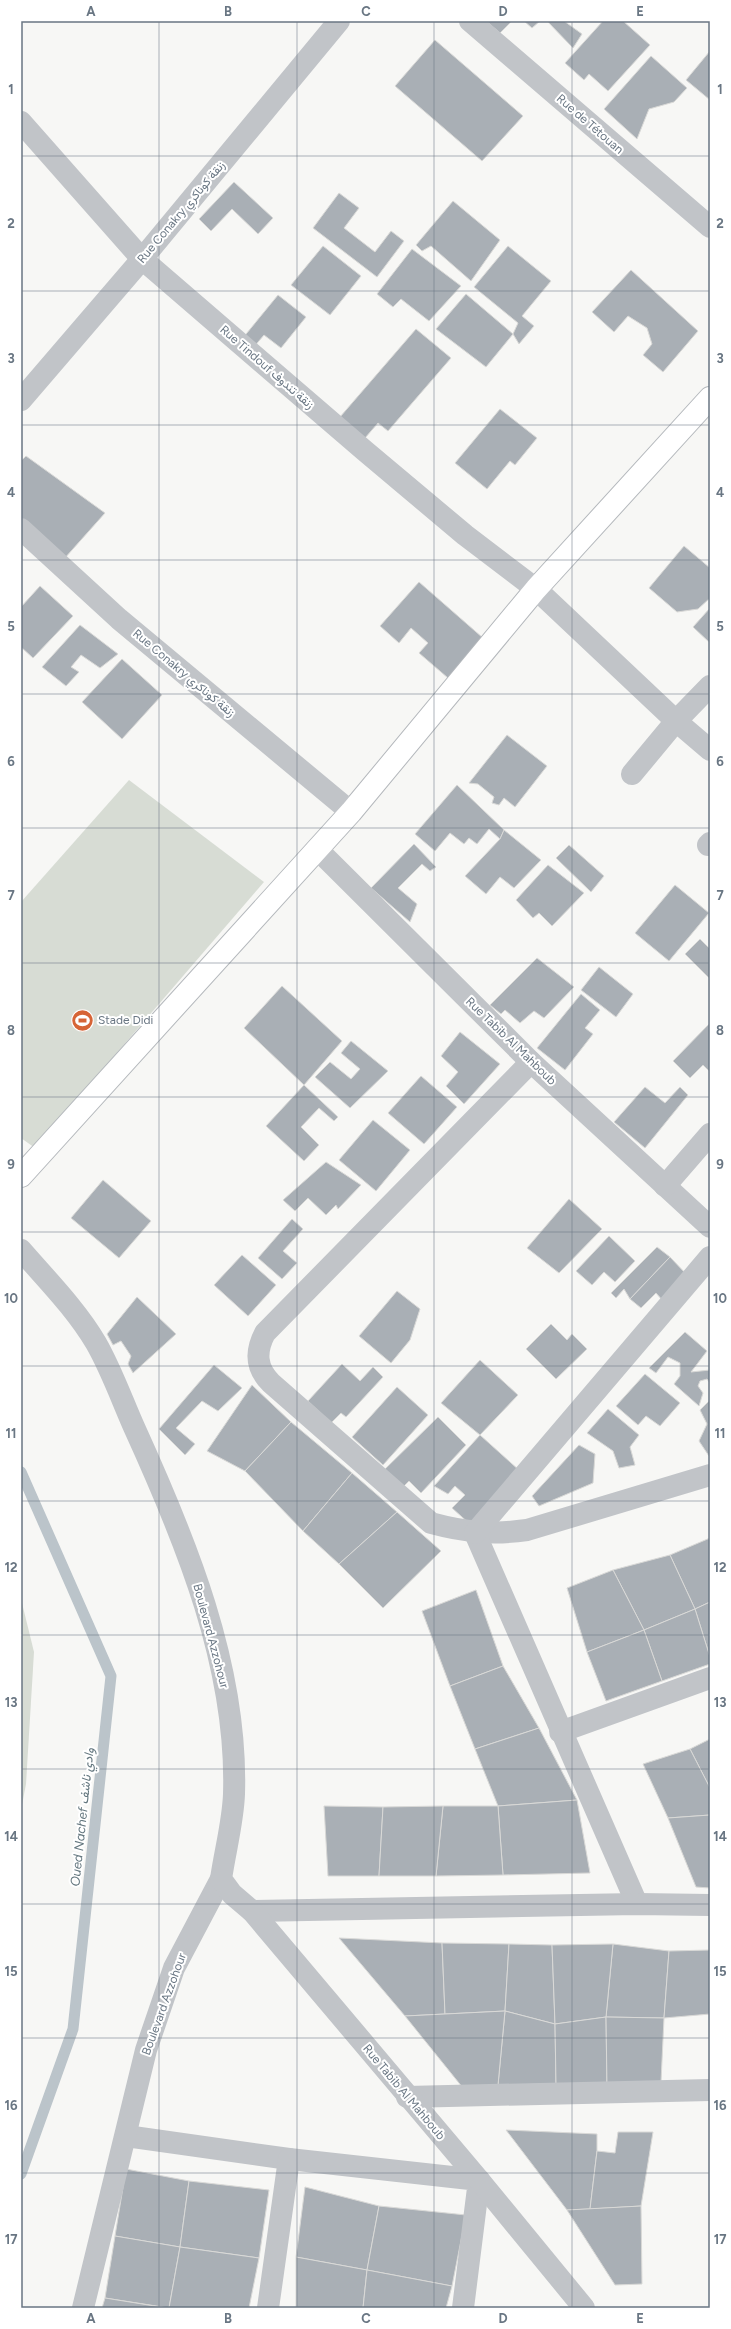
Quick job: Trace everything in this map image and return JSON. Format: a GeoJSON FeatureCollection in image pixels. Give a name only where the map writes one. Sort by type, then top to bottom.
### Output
{"type":"FeatureCollection","features":[{"type":"Feature","properties":{"kind":"main road"},"geometry":{"type":"LineString","coordinates":[[21,1176],[351,812],[536,590],[710,398]]}},
{"type":"Feature","properties":{"kind":"street","name":"Rue Conakry زنقة كوناكري"},"geometry":{"type":"LineString","coordinates":[[21,400],[142,259],[339,21]]}},
{"type":"Feature","properties":{"kind":"street","name":"Rue de Tétouan"},"geometry":{"type":"LineString","coordinates":[[470,21],[710,227]]}},
{"type":"Feature","properties":{"kind":"street","name":"Rue Tindouf زنقة تندوف"},"geometry":{"type":"LineString","coordinates":[[21,122],[142,259],[364,451],[465,535],[536,590],[676,721],[710,750]]}},
{"type":"Feature","properties":{"kind":"street","name":"Rue Conakry زنقة كوناكري"},"geometry":{"type":"LineString","coordinates":[[21,529],[120,619],[351,812]]}},
{"type":"Feature","properties":{"kind":"street"},"geometry":{"type":"LineString","coordinates":[[632,774],[676,721],[710,686]]}},
{"type":"Feature","properties":{"kind":"street","name":"Rue Tabib Al Mahboub"},"geometry":{"type":"LineString","coordinates":[[317,849],[531,1062],[710,1227]]}},
{"type":"Feature","properties":{"kind":"street"},"geometry":{"type":"LineString","coordinates":[[531,1062],[265,1333],[258,1354],[259,1365],[264,1375],[271,1383],[431,1523],[475,1533],[498,1534],[527,1530],[710,1475]]}},
{"type":"Feature","properties":{"kind":"street"},"geometry":{"type":"LineString","coordinates":[[665,1186],[710,1134]]}},
{"type":"Feature","properties":{"kind":"street","name":"Boulevard Azzohour"},"geometry":{"type":"LineString","coordinates":[[21,1250],[68,1305],[96,1344],[148,1457],[192,1564],[221,1666],[228,1702],[234,1757],[234,1796],[221,1879],[174,1968],[146,2050],[83,2308]]}},
{"type":"Feature","properties":{"kind":"street"},"geometry":{"type":"LineString","coordinates":[[475,1533],[710,1257]]}},
{"type":"Feature","properties":{"kind":"street"},"geometry":{"type":"LineString","coordinates":[[475,1533],[560,1732],[637,1904]]}},
{"type":"Feature","properties":{"kind":"street"},"geometry":{"type":"LineString","coordinates":[[560,1732],[710,1678]]}},
{"type":"Feature","properties":{"kind":"street","name":"Rue Tabib Al Mahboub"},"geometry":{"type":"LineString","coordinates":[[221,1879],[232,1894],[252,1911],[407,2097],[479,2180],[584,2308]]}},
{"type":"Feature","properties":{"kind":"street"},"geometry":{"type":"LineString","coordinates":[[252,1911],[637,1904],[710,1905]]}},
{"type":"Feature","properties":{"kind":"street"},"geometry":{"type":"LineString","coordinates":[[407,2097],[710,2090]]}},
{"type":"Feature","properties":{"kind":"street"},"geometry":{"type":"LineString","coordinates":[[126,2136],[289,2159],[479,2180],[463,2308]]}},
{"type":"Feature","properties":{"kind":"street"},"geometry":{"type":"LineString","coordinates":[[268,2308],[289,2159]]}},
{"type":"Feature","properties":{"kind":"shaded area","name":"Stade Didi"},"geometry":{"type":"Polygon","coordinates":[[[129,780],[264,882],[35,1148],[21,1138],[21,902],[129,780]]]}},
{"type":"Feature","properties":{"kind":"shaded area"},"geometry":{"type":"Polygon","coordinates":[[[21,1599],[34,1652],[26,1784],[21,1810],[21,1599]]]}},
{"type":"Feature","properties":{"kind":"building"},"geometry":{"type":"Polygon","coordinates":[[[486,21],[512,21],[500,33],[486,21]]]}},
{"type":"Feature","properties":{"kind":"building"},"geometry":{"type":"Polygon","coordinates":[[[524,21],[540,21],[532,28],[524,21]]]}},
{"type":"Feature","properties":{"kind":"building"},"geometry":{"type":"Polygon","coordinates":[[[547,21],[564,21],[582,34],[573,48],[547,21]]]}},
{"type":"Feature","properties":{"kind":"building"},"geometry":{"type":"Polygon","coordinates":[[[603,21],[623,21],[650,45],[608,91],[589,74],[584,80],[565,63],[603,21]]]}},
{"type":"Feature","properties":{"kind":"building"},"geometry":{"type":"Polygon","coordinates":[[[435,40],[523,116],[482,161],[395,86],[435,40]]]}},
{"type":"Feature","properties":{"kind":"building"},"geometry":{"type":"Polygon","coordinates":[[[710,51],[710,100],[686,80],[710,51]]]}},
{"type":"Feature","properties":{"kind":"building"},"geometry":{"type":"Polygon","coordinates":[[[651,56],[687,88],[674,102],[649,109],[637,139],[604,109],[651,56]]]}},
{"type":"Feature","properties":{"kind":"building"},"geometry":{"type":"Polygon","coordinates":[[[234,182],[273,218],[258,234],[232,209],[211,231],[199,219],[234,182]]]}},
{"type":"Feature","properties":{"kind":"building"},"geometry":{"type":"Polygon","coordinates":[[[339,193],[359,208],[344,228],[375,252],[391,231],[404,241],[377,277],[313,228],[339,193]]]}},
{"type":"Feature","properties":{"kind":"building"},"geometry":{"type":"Polygon","coordinates":[[[453,201],[500,240],[471,281],[431,246],[422,251],[416,245],[453,201]]]}},
{"type":"Feature","properties":{"kind":"building"},"geometry":{"type":"Polygon","coordinates":[[[323,246],[361,276],[330,315],[291,285],[323,246]]]}},
{"type":"Feature","properties":{"kind":"building"},"geometry":{"type":"Polygon","coordinates":[[[508,246],[551,281],[522,316],[534,326],[519,344],[513,334],[518,323],[474,287],[508,246]]]}},
{"type":"Feature","properties":{"kind":"building"},"geometry":{"type":"Polygon","coordinates":[[[412,249],[461,286],[429,321],[401,299],[393,307],[377,294],[412,249]]]}},
{"type":"Feature","properties":{"kind":"building"},"geometry":{"type":"Polygon","coordinates":[[[631,270],[698,331],[663,372],[643,355],[652,344],[647,328],[628,316],[614,332],[592,312],[631,270]]]}},
{"type":"Feature","properties":{"kind":"building"},"geometry":{"type":"Polygon","coordinates":[[[466,294],[513,334],[486,367],[436,329],[466,294]]]}},
{"type":"Feature","properties":{"kind":"building"},"geometry":{"type":"Polygon","coordinates":[[[278,295],[306,317],[281,348],[264,335],[253,348],[242,339],[278,295]]]}},
{"type":"Feature","properties":{"kind":"building"},"geometry":{"type":"Polygon","coordinates":[[[416,329],[451,358],[388,431],[378,423],[365,438],[340,417],[416,329]]]}},
{"type":"Feature","properties":{"kind":"building"},"geometry":{"type":"Polygon","coordinates":[[[500,409],[537,438],[515,465],[510,461],[487,489],[455,463],[500,409]]]}},
{"type":"Feature","properties":{"kind":"building"},"geometry":{"type":"Polygon","coordinates":[[[26,456],[105,513],[64,559],[21,519],[21,461],[26,456]]]}},
{"type":"Feature","properties":{"kind":"building"},"geometry":{"type":"Polygon","coordinates":[[[684,546],[710,568],[710,598],[698,609],[677,612],[649,588],[684,546]]]}},
{"type":"Feature","properties":{"kind":"building"},"geometry":{"type":"Polygon","coordinates":[[[419,582],[483,638],[448,678],[419,653],[428,643],[411,628],[399,643],[380,626],[419,582]]]}},
{"type":"Feature","properties":{"kind":"building"},"geometry":{"type":"Polygon","coordinates":[[[40,586],[73,616],[33,658],[21,647],[21,607],[40,586]]]}},
{"type":"Feature","properties":{"kind":"building"},"geometry":{"type":"Polygon","coordinates":[[[710,608],[710,643],[693,627],[710,608]]]}},
{"type":"Feature","properties":{"kind":"building"},"geometry":{"type":"Polygon","coordinates":[[[80,625],[118,654],[100,668],[81,655],[71,667],[79,672],[66,686],[42,667],[80,625]]]}},
{"type":"Feature","properties":{"kind":"building"},"geometry":{"type":"Polygon","coordinates":[[[122,659],[162,695],[122,739],[82,702],[122,659]]]}},
{"type":"Feature","properties":{"kind":"building"},"geometry":{"type":"Polygon","coordinates":[[[507,735],[547,766],[515,807],[504,798],[499,805],[492,803],[494,797],[478,784],[469,783],[507,735]]]}},
{"type":"Feature","properties":{"kind":"building"},"geometry":{"type":"Polygon","coordinates":[[[457,785],[504,830],[500,839],[489,829],[477,844],[469,838],[464,844],[450,833],[435,851],[415,834],[457,785]]]}},
{"type":"Feature","properties":{"kind":"building"},"geometry":{"type":"Polygon","coordinates":[[[504,830],[541,860],[514,888],[500,877],[486,894],[465,876],[500,839],[504,830]]]}},
{"type":"Feature","properties":{"kind":"building"},"geometry":{"type":"Polygon","coordinates":[[[414,844],[436,867],[430,871],[422,864],[398,888],[417,904],[410,922],[371,888],[414,844]]]}},
{"type":"Feature","properties":{"kind":"building"},"geometry":{"type":"Polygon","coordinates":[[[569,845],[604,876],[591,892],[556,858],[569,845]]]}},
{"type":"Feature","properties":{"kind":"building"},"geometry":{"type":"Polygon","coordinates":[[[548,865],[584,893],[552,926],[539,913],[533,918],[516,900],[548,865]]]}},
{"type":"Feature","properties":{"kind":"building"},"geometry":{"type":"Polygon","coordinates":[[[675,885],[709,913],[669,961],[635,933],[675,885]]]}},
{"type":"Feature","properties":{"kind":"building"},"geometry":{"type":"Polygon","coordinates":[[[700,939],[710,949],[710,979],[685,954],[700,939]]]}},
{"type":"Feature","properties":{"kind":"building"},"geometry":{"type":"Polygon","coordinates":[[[537,958],[574,987],[544,1018],[534,1011],[520,1023],[505,1010],[501,1014],[490,1005],[537,958]]]}},
{"type":"Feature","properties":{"kind":"building"},"geometry":{"type":"Polygon","coordinates":[[[599,967],[633,994],[616,1017],[581,990],[599,967]]]}},
{"type":"Feature","properties":{"kind":"building"},"geometry":{"type":"Polygon","coordinates":[[[282,986],[342,1041],[304,1085],[244,1028],[282,986]]]}},
{"type":"Feature","properties":{"kind":"building"},"geometry":{"type":"Polygon","coordinates":[[[581,994],[600,1010],[585,1028],[593,1034],[565,1070],[537,1048],[581,994]]]}},
{"type":"Feature","properties":{"kind":"building"},"geometry":{"type":"Polygon","coordinates":[[[710,1023],[710,1072],[703,1065],[690,1078],[673,1061],[710,1023]]]}},
{"type":"Feature","properties":{"kind":"building"},"geometry":{"type":"Polygon","coordinates":[[[460,1032],[500,1064],[464,1104],[446,1086],[458,1072],[441,1056],[460,1032]]]}},
{"type":"Feature","properties":{"kind":"building"},"geometry":{"type":"Polygon","coordinates":[[[351,1041],[388,1071],[350,1108],[315,1077],[330,1062],[351,1079],[360,1069],[341,1053],[351,1041]]]}},
{"type":"Feature","properties":{"kind":"building"},"geometry":{"type":"Polygon","coordinates":[[[421,1076],[457,1107],[424,1144],[388,1113],[421,1076]]]}},
{"type":"Feature","properties":{"kind":"building"},"geometry":{"type":"Polygon","coordinates":[[[304,1085],[338,1117],[334,1121],[319,1108],[301,1127],[319,1145],[304,1161],[266,1126],[304,1085]]]}},
{"type":"Feature","properties":{"kind":"building"},"geometry":{"type":"Polygon","coordinates":[[[645,1087],[665,1103],[680,1087],[688,1095],[645,1148],[614,1122],[645,1087]]]}},
{"type":"Feature","properties":{"kind":"building"},"geometry":{"type":"Polygon","coordinates":[[[373,1120],[410,1150],[376,1191],[339,1160],[373,1120]]]}},
{"type":"Feature","properties":{"kind":"building"},"geometry":{"type":"Polygon","coordinates":[[[326,1162],[361,1185],[338,1209],[336,1205],[326,1215],[308,1198],[295,1211],[283,1200],[326,1162]]]}},
{"type":"Feature","properties":{"kind":"building"},"geometry":{"type":"Polygon","coordinates":[[[103,1180],[151,1221],[119,1258],[71,1218],[103,1180]]]}},
{"type":"Feature","properties":{"kind":"building"},"geometry":{"type":"Polygon","coordinates":[[[569,1199],[602,1229],[559,1273],[527,1248],[569,1199]]]}},
{"type":"Feature","properties":{"kind":"building"},"geometry":{"type":"Polygon","coordinates":[[[292,1219],[303,1229],[283,1251],[297,1263],[282,1279],[258,1258],[292,1219]]]}},
{"type":"Feature","properties":{"kind":"building"},"geometry":{"type":"Polygon","coordinates":[[[609,1236],[635,1261],[615,1282],[604,1272],[592,1285],[576,1271],[609,1236]]]}},
{"type":"Feature","properties":{"kind":"building"},"geometry":{"type":"Polygon","coordinates":[[[657,1247],[670,1257],[630,1299],[624,1289],[616,1298],[611,1293],[657,1247]]]}},
{"type":"Feature","properties":{"kind":"building"},"geometry":{"type":"Polygon","coordinates":[[[242,1255],[276,1285],[248,1316],[214,1285],[242,1255]]]}},
{"type":"Feature","properties":{"kind":"building"},"geometry":{"type":"Polygon","coordinates":[[[670,1257],[688,1276],[663,1301],[656,1293],[641,1308],[630,1299],[670,1257]]]}},
{"type":"Feature","properties":{"kind":"building"},"geometry":{"type":"Polygon","coordinates":[[[397,1291],[420,1309],[410,1340],[391,1363],[359,1336],[397,1291]]]}},
{"type":"Feature","properties":{"kind":"building"},"geometry":{"type":"Polygon","coordinates":[[[137,1297],[176,1334],[133,1373],[128,1364],[131,1356],[121,1341],[113,1345],[107,1334],[137,1297]]]}},
{"type":"Feature","properties":{"kind":"building"},"geometry":{"type":"Polygon","coordinates":[[[551,1324],[567,1340],[572,1334],[587,1349],[556,1379],[526,1349],[551,1324]]]}},
{"type":"Feature","properties":{"kind":"building"},"geometry":{"type":"Polygon","coordinates":[[[685,1332],[707,1351],[691,1372],[710,1370],[710,1383],[707,1379],[700,1381],[698,1386],[703,1393],[699,1406],[674,1384],[680,1376],[680,1363],[668,1357],[656,1373],[649,1368],[685,1332]]]}},
{"type":"Feature","properties":{"kind":"building"},"geometry":{"type":"Polygon","coordinates":[[[480,1360],[518,1395],[480,1435],[441,1403],[480,1360]]]}},
{"type":"Feature","properties":{"kind":"building"},"geometry":{"type":"Polygon","coordinates":[[[342,1364],[360,1381],[373,1367],[383,1377],[346,1417],[341,1413],[331,1423],[308,1401],[342,1364]]]}},
{"type":"Feature","properties":{"kind":"building"},"geometry":{"type":"Polygon","coordinates":[[[214,1365],[242,1388],[218,1411],[202,1401],[176,1428],[195,1444],[185,1455],[159,1429],[214,1365]]]}},
{"type":"Feature","properties":{"kind":"building"},"geometry":{"type":"Polygon","coordinates":[[[645,1374],[680,1403],[660,1426],[646,1416],[638,1425],[616,1406],[645,1374]]]}},
{"type":"Feature","properties":{"kind":"building"},"geometry":{"type":"Polygon","coordinates":[[[252,1385],[291,1422],[245,1471],[207,1451],[252,1385]]]}},
{"type":"Feature","properties":{"kind":"building"},"geometry":{"type":"Polygon","coordinates":[[[397,1387],[428,1415],[383,1465],[352,1437],[397,1387]]]}},
{"type":"Feature","properties":{"kind":"building"},"geometry":{"type":"Polygon","coordinates":[[[710,1400],[709,1456],[699,1441],[707,1424],[700,1410],[710,1400]]]}},
{"type":"Feature","properties":{"kind":"building"},"geometry":{"type":"Polygon","coordinates":[[[608,1409],[639,1435],[630,1447],[635,1465],[619,1468],[613,1451],[587,1433],[608,1409]]]}},
{"type":"Feature","properties":{"kind":"building"},"geometry":{"type":"Polygon","coordinates":[[[438,1417],[466,1445],[421,1493],[409,1481],[400,1490],[382,1472],[438,1417]]]}},
{"type":"Feature","properties":{"kind":"building"},"geometry":{"type":"Polygon","coordinates":[[[291,1422],[352,1473],[303,1531],[245,1471],[291,1422]]]}},
{"type":"Feature","properties":{"kind":"building"},"geometry":{"type":"Polygon","coordinates":[[[480,1435],[520,1471],[472,1526],[452,1508],[465,1495],[455,1486],[448,1494],[434,1486],[480,1435]]]}},
{"type":"Feature","properties":{"kind":"building"},"geometry":{"type":"Polygon","coordinates":[[[579,1445],[595,1454],[593,1483],[539,1506],[532,1496],[579,1445]]]}},
{"type":"Feature","properties":{"kind":"building"},"geometry":{"type":"Polygon","coordinates":[[[352,1473],[397,1512],[339,1564],[303,1531],[352,1473]]]}},
{"type":"Feature","properties":{"kind":"building"},"geometry":{"type":"Polygon","coordinates":[[[397,1512],[441,1551],[383,1608],[339,1564],[397,1512]]]}},
{"type":"Feature","properties":{"kind":"building"},"geometry":{"type":"Polygon","coordinates":[[[710,1538],[710,1602],[695,1609],[670,1555],[710,1538]]]}},
{"type":"Feature","properties":{"kind":"building"},"geometry":{"type":"Polygon","coordinates":[[[670,1555],[695,1609],[644,1630],[613,1570],[670,1555]]]}},
{"type":"Feature","properties":{"kind":"building"},"geometry":{"type":"Polygon","coordinates":[[[613,1570],[644,1630],[587,1652],[567,1588],[613,1570]]]}},
{"type":"Feature","properties":{"kind":"building"},"geometry":{"type":"Polygon","coordinates":[[[476,1590],[503,1666],[450,1686],[422,1611],[476,1590]]]}},
{"type":"Feature","properties":{"kind":"building"},"geometry":{"type":"Polygon","coordinates":[[[710,1602],[710,1657],[695,1609],[710,1602]]]}},
{"type":"Feature","properties":{"kind":"building"},"geometry":{"type":"Polygon","coordinates":[[[695,1609],[710,1657],[710,1664],[662,1681],[644,1630],[695,1609]]]}},
{"type":"Feature","properties":{"kind":"building"},"geometry":{"type":"Polygon","coordinates":[[[644,1630],[662,1681],[606,1701],[587,1652],[644,1630]]]}},
{"type":"Feature","properties":{"kind":"building"},"geometry":{"type":"Polygon","coordinates":[[[503,1666],[539,1728],[475,1749],[450,1686],[503,1666]]]}},
{"type":"Feature","properties":{"kind":"building"},"geometry":{"type":"Polygon","coordinates":[[[539,1728],[577,1800],[498,1806],[475,1749],[539,1728]]]}},
{"type":"Feature","properties":{"kind":"building"},"geometry":{"type":"Polygon","coordinates":[[[710,1739],[710,1788],[690,1749],[710,1739]]]}},
{"type":"Feature","properties":{"kind":"building"},"geometry":{"type":"Polygon","coordinates":[[[690,1749],[710,1788],[710,1815],[668,1818],[643,1764],[690,1749]]]}},
{"type":"Feature","properties":{"kind":"building"},"geometry":{"type":"Polygon","coordinates":[[[577,1800],[590,1873],[503,1875],[498,1806],[577,1800]]]}},
{"type":"Feature","properties":{"kind":"building"},"geometry":{"type":"Polygon","coordinates":[[[324,1806],[383,1807],[379,1876],[328,1876],[324,1806]]]}},
{"type":"Feature","properties":{"kind":"building"},"geometry":{"type":"Polygon","coordinates":[[[443,1806],[498,1806],[503,1875],[436,1876],[443,1806]]]}},
{"type":"Feature","properties":{"kind":"building"},"geometry":{"type":"Polygon","coordinates":[[[443,1806],[436,1876],[379,1876],[383,1807],[443,1806]]]}},
{"type":"Feature","properties":{"kind":"building"},"geometry":{"type":"Polygon","coordinates":[[[710,1815],[710,1888],[696,1887],[668,1818],[710,1815]]]}},
{"type":"Feature","properties":{"kind":"building"},"geometry":{"type":"Polygon","coordinates":[[[339,1938],[442,1943],[445,2014],[405,2016],[339,1938]]]}},
{"type":"Feature","properties":{"kind":"building"},"geometry":{"type":"Polygon","coordinates":[[[442,1943],[509,1944],[505,2011],[445,2014],[442,1943]]]}},
{"type":"Feature","properties":{"kind":"building"},"geometry":{"type":"Polygon","coordinates":[[[509,1944],[552,1945],[555,2024],[505,2011],[509,1944]]]}},
{"type":"Feature","properties":{"kind":"building"},"geometry":{"type":"Polygon","coordinates":[[[613,1944],[669,1951],[664,2018],[606,2017],[613,1944]]]}},
{"type":"Feature","properties":{"kind":"building"},"geometry":{"type":"Polygon","coordinates":[[[613,1944],[606,2017],[555,2024],[552,1945],[613,1944]]]}},
{"type":"Feature","properties":{"kind":"building"},"geometry":{"type":"Polygon","coordinates":[[[710,1950],[710,2014],[664,2018],[669,1951],[710,1950]]]}},
{"type":"Feature","properties":{"kind":"building"},"geometry":{"type":"Polygon","coordinates":[[[505,2011],[555,2024],[556,2084],[498,2085],[505,2011]]]}},
{"type":"Feature","properties":{"kind":"building"},"geometry":{"type":"Polygon","coordinates":[[[505,2011],[498,2085],[463,2088],[405,2016],[505,2011]]]}},
{"type":"Feature","properties":{"kind":"building"},"geometry":{"type":"Polygon","coordinates":[[[606,2017],[607,2087],[556,2084],[555,2024],[606,2017]]]}},
{"type":"Feature","properties":{"kind":"building"},"geometry":{"type":"Polygon","coordinates":[[[606,2017],[664,2018],[661,2082],[607,2087],[606,2017]]]}},
{"type":"Feature","properties":{"kind":"building"},"geometry":{"type":"Polygon","coordinates":[[[506,2130],[597,2134],[597,2151],[590,2209],[567,2210],[506,2130]]]}},
{"type":"Feature","properties":{"kind":"building"},"geometry":{"type":"Polygon","coordinates":[[[618,2132],[653,2132],[641,2206],[590,2209],[597,2151],[615,2153],[618,2132]]]}},
{"type":"Feature","properties":{"kind":"building"},"geometry":{"type":"Polygon","coordinates":[[[126,2169],[189,2181],[180,2247],[115,2236],[126,2169]]]}},
{"type":"Feature","properties":{"kind":"building"},"geometry":{"type":"Polygon","coordinates":[[[189,2181],[269,2190],[259,2258],[180,2247],[189,2181]]]}},
{"type":"Feature","properties":{"kind":"building"},"geometry":{"type":"Polygon","coordinates":[[[305,2187],[379,2206],[367,2270],[296,2257],[305,2187]]]}},
{"type":"Feature","properties":{"kind":"building"},"geometry":{"type":"Polygon","coordinates":[[[379,2206],[466,2215],[452,2286],[367,2270],[379,2206]]]}},
{"type":"Feature","properties":{"kind":"building"},"geometry":{"type":"Polygon","coordinates":[[[641,2206],[642,2284],[615,2285],[567,2210],[641,2206]]]}},
{"type":"Feature","properties":{"kind":"building"},"geometry":{"type":"Polygon","coordinates":[[[115,2236],[180,2247],[169,2308],[105,2298],[115,2236]]]}},
{"type":"Feature","properties":{"kind":"building"},"geometry":{"type":"Polygon","coordinates":[[[180,2247],[259,2258],[249,2308],[169,2308],[180,2247]]]}},
{"type":"Feature","properties":{"kind":"building"},"geometry":{"type":"Polygon","coordinates":[[[296,2257],[367,2270],[363,2308],[296,2308],[296,2257]]]}},
{"type":"Feature","properties":{"kind":"building"},"geometry":{"type":"Polygon","coordinates":[[[367,2270],[452,2286],[446,2308],[363,2308],[367,2270]]]}},
{"type":"Feature","properties":{"kind":"building"},"geometry":{"type":"Polygon","coordinates":[[[105,2298],[167,2308],[102,2308],[105,2298]]]}},
{"type":"Feature","properties":{"kind":"waterway","name":"Oued Nachef وادي ناشف"},"geometry":{"type":"LineString","coordinates":[[21,1472],[111,1676],[73,2029],[21,2174]]}},
{"type":"Feature","properties":{"kind":"place","name":"Stade Didi"},"geometry":{"type":"Point","coordinates":[83,1020]}}]}
